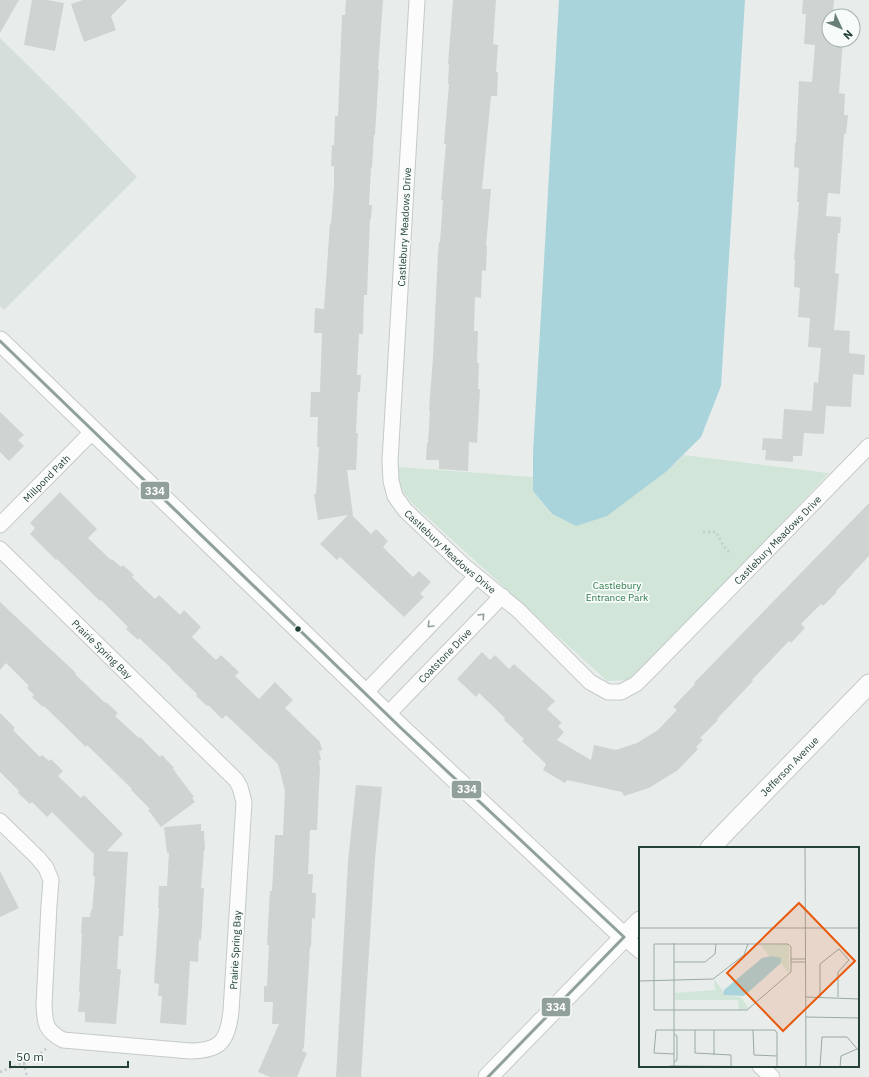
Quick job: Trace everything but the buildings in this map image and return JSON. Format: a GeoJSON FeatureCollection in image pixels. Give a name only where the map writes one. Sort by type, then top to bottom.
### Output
{"type":"FeatureCollection","features":[{"type":"Feature","properties":{"kind":"street","name":"Castlebury Meadows Drive"},"geometry":{"type":"LineString","coordinates":[[417,0],[390,461],[391,481],[395,496],[405,510],[476,577],[518,610],[590,682],[608,692],[621,692],[636,684],[869,446]]}},
{"type":"Feature","properties":{"kind":"street"},"geometry":{"type":"LineString","coordinates":[[0,342],[387,715],[639,950]]}},
{"type":"Feature","properties":{"kind":"street","name":"Millpond Path"},"geometry":{"type":"LineString","coordinates":[[0,525],[93,431]]}},
{"type":"Feature","properties":{"kind":"street","name":"Prairie Spring Bay"},"geometry":{"type":"LineString","coordinates":[[0,549],[236,780],[240,787],[244,802],[230,1025],[222,1040],[217,1046],[209,1049],[190,1051],[63,1040],[56,1037]]}},
{"type":"Feature","properties":{"kind":"street"},"geometry":{"type":"LineString","coordinates":[[364,693],[476,577]]}},
{"type":"Feature","properties":{"kind":"street","name":"Coatstone Drive"},"geometry":{"type":"LineString","coordinates":[[387,715],[502,596]]}},
{"type":"Feature","properties":{"kind":"street","name":"Jefferson Avenue"},"geometry":{"type":"LineString","coordinates":[[711,847],[869,684]]}},
{"type":"Feature","properties":{"kind":"street"},"geometry":{"type":"LineString","coordinates":[[0,821],[38,858],[46,868],[51,880],[48,905],[44,1020],[49,1030],[56,1037]]}},
{"type":"Feature","properties":{"kind":"street"},"geometry":{"type":"LineString","coordinates":[[488,1077],[639,921]]}},
{"type":"Feature","properties":{"kind":"street"},"geometry":{"type":"LineString","coordinates":[[761,1067],[772,1077]]}},
{"type":"Feature","properties":{"kind":"path"},"geometry":{"type":"LineString","coordinates":[[703,532],[716,532],[724,547],[730,553]]}},
{"type":"Feature","properties":{"kind":"path"},"geometry":{"type":"LineString","coordinates":[[0,1072],[33,1059],[45,1050],[56,1037]]}},
{"type":"Feature","properties":{"kind":"path"},"geometry":{"type":"LineString","coordinates":[[24,1063],[27,1077]]}},
{"type":"Feature","properties":{"kind":"shaded area"},"geometry":{"type":"Polygon","coordinates":[[[0,38],[72,109],[137,177],[4,310],[0,306],[0,38]]]}},
{"type":"Feature","properties":{"kind":"green space","name":"Castlebury Entrance Park"},"geometry":{"type":"Polygon","coordinates":[[[684,455],[829,473],[634,680],[607,681],[413,504],[403,492],[398,478],[399,467],[533,477],[533,491],[551,514],[576,526],[667,471],[684,455]]]}},
{"type":"Feature","properties":{"kind":"water"},"geometry":{"type":"Polygon","coordinates":[[[559,0],[745,0],[721,386],[701,437],[667,471],[607,516],[576,526],[552,514],[533,491],[533,453],[559,0]]]}},
{"type":"Feature","properties":{"kind":"transit line","name":"334"},"geometry":{"type":"LineString","coordinates":[[0,341],[402,729],[624,937]]}},
{"type":"Feature","properties":{"kind":"transit line","name":"334"},"geometry":{"type":"LineString","coordinates":[[488,1077],[624,937]]}}]}
